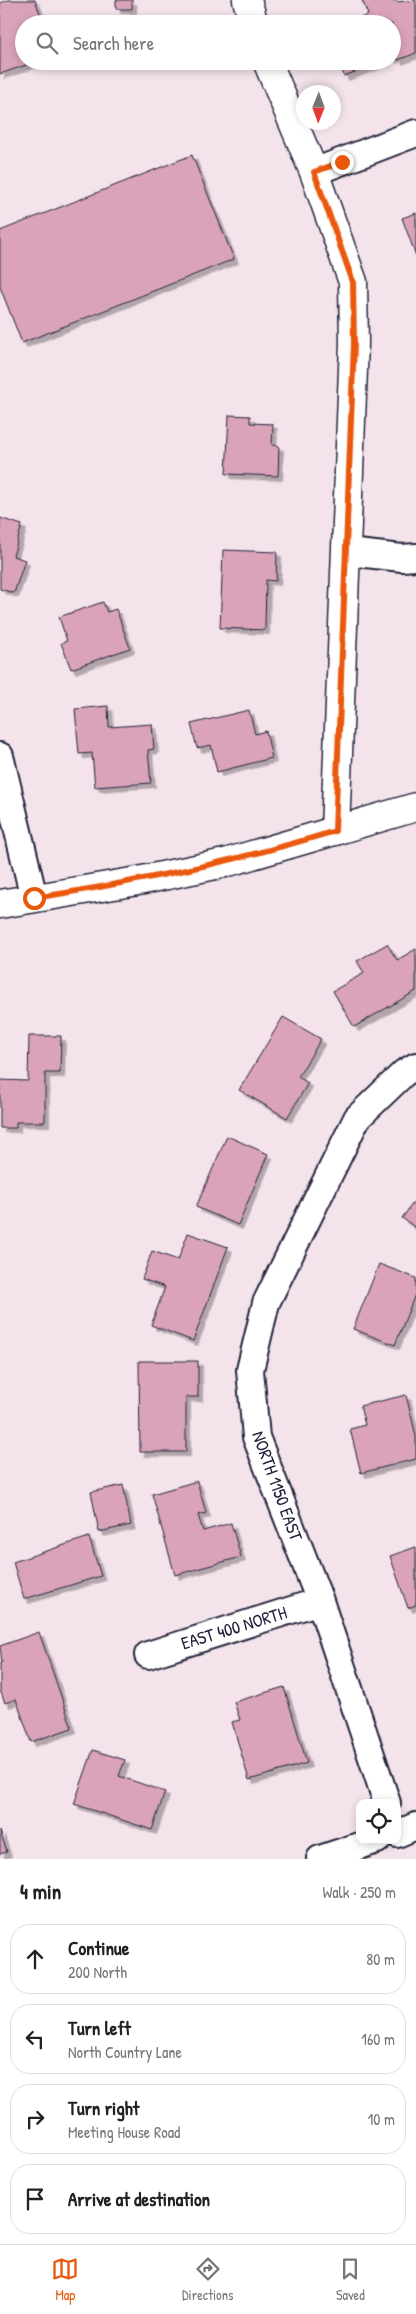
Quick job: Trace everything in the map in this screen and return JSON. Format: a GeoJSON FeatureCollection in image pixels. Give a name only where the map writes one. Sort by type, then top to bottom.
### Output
{"type":"FeatureCollection","features":[{"type":"Feature","properties":{"kind":"street"},"geometry":{"type":"LineString","coordinates":[[247,0],[251,15]]}},
{"type":"Feature","properties":{"kind":"street"},"geometry":{"type":"LineString","coordinates":[[271,70],[314,172],[353,282],[354,343],[348,552],[335,831]]}},
{"type":"Feature","properties":{"kind":"street"},"geometry":{"type":"LineString","coordinates":[[314,172],[416,133]]}},
{"type":"Feature","properties":{"kind":"street"},"geometry":{"type":"LineString","coordinates":[[348,552],[402,558],[416,557]]}},
{"type":"Feature","properties":{"kind":"street"},"geometry":{"type":"LineString","coordinates":[[0,756],[34,898]]}},
{"type":"Feature","properties":{"kind":"street"},"geometry":{"type":"LineString","coordinates":[[0,904],[138,881],[225,863],[416,807]]}},
{"type":"Feature","properties":{"kind":"street","name":"NORTH 1150 EAST"},"geometry":{"type":"LineString","coordinates":[[386,1799],[320,1601],[256,1437],[250,1370],[266,1303],[357,1118],[404,1073],[416,1066]]}},
{"type":"Feature","properties":{"kind":"street","name":"EAST 400 NORTH"},"geometry":{"type":"LineString","coordinates":[[148,1656],[320,1601]]}},
{"type":"Feature","properties":{"kind":"street"},"geometry":{"type":"LineString","coordinates":[[401,1832],[416,1826]]}},
{"type":"Feature","properties":{"kind":"street"},"geometry":{"type":"LineString","coordinates":[[320,1859],[365,1844]]}},
{"type":"Feature","properties":{"kind":"building"},"geometry":{"type":"Polygon","coordinates":[[[8,0],[35,0],[41,15],[15,15],[15,69],[0,74],[0,3],[8,0]]]}},
{"type":"Feature","properties":{"kind":"building"},"geometry":{"type":"Polygon","coordinates":[[[116,0],[132,0],[132,9],[116,9],[116,0]]]}},
{"type":"Feature","properties":{"kind":"building"},"geometry":{"type":"Polygon","coordinates":[[[362,0],[396,0],[397,2],[416,0],[416,53],[401,59],[401,15],[368,15],[362,0]]]}},
{"type":"Feature","properties":{"kind":"building"},"geometry":{"type":"Polygon","coordinates":[[[342,70],[360,70],[344,76],[342,70]]]}},
{"type":"Feature","properties":{"kind":"building"},"geometry":{"type":"Polygon","coordinates":[[[192,155],[234,259],[22,343],[0,287],[0,231],[192,155]]]}},
{"type":"Feature","properties":{"kind":"building"},"geometry":{"type":"Polygon","coordinates":[[[416,213],[416,256],[402,218],[416,213]]]}},
{"type":"Feature","properties":{"kind":"building"},"geometry":{"type":"Polygon","coordinates":[[[229,415],[250,416],[250,423],[273,424],[272,445],[279,446],[278,476],[226,474],[229,415]]]}},
{"type":"Feature","properties":{"kind":"building"},"geometry":{"type":"Polygon","coordinates":[[[0,518],[22,525],[13,556],[25,560],[14,593],[0,589],[0,518]]]}},
{"type":"Feature","properties":{"kind":"building"},"geometry":{"type":"Polygon","coordinates":[[[223,550],[277,552],[276,581],[266,580],[265,630],[220,628],[223,550]]]}},
{"type":"Feature","properties":{"kind":"building"},"geometry":{"type":"Polygon","coordinates":[[[103,602],[107,612],[116,609],[130,648],[71,669],[61,643],[67,641],[59,617],[103,602]]]}},
{"type":"Feature","properties":{"kind":"building"},"geometry":{"type":"Polygon","coordinates":[[[108,706],[109,727],[152,724],[154,749],[148,750],[151,783],[95,787],[92,753],[79,754],[75,709],[108,706]]]}},
{"type":"Feature","properties":{"kind":"building"},"geometry":{"type":"Polygon","coordinates":[[[249,710],[255,734],[266,731],[272,758],[217,772],[211,745],[197,748],[191,724],[249,710]]]}},
{"type":"Feature","properties":{"kind":"building"},"geometry":{"type":"Polygon","coordinates":[[[387,944],[397,960],[416,949],[416,991],[354,1027],[333,991],[364,973],[357,961],[387,944]]]}},
{"type":"Feature","properties":{"kind":"building"},"geometry":{"type":"Polygon","coordinates":[[[283,1017],[321,1039],[298,1077],[308,1083],[287,1118],[239,1090],[283,1017]]]}},
{"type":"Feature","properties":{"kind":"building"},"geometry":{"type":"Polygon","coordinates":[[[29,1036],[61,1036],[60,1073],[45,1073],[45,1122],[16,1122],[16,1128],[0,1128],[0,1080],[28,1081],[29,1036]]]}},
{"type":"Feature","properties":{"kind":"building"},"geometry":{"type":"Polygon","coordinates":[[[227,1136],[268,1154],[238,1225],[196,1207],[227,1136]]]}},
{"type":"Feature","properties":{"kind":"building"},"geometry":{"type":"Polygon","coordinates":[[[416,1199],[416,1228],[402,1218],[416,1199]]]}},
{"type":"Feature","properties":{"kind":"building"},"geometry":{"type":"Polygon","coordinates":[[[188,1233],[228,1247],[193,1341],[151,1325],[165,1287],[142,1279],[152,1251],[178,1260],[188,1233]]]}},
{"type":"Feature","properties":{"kind":"building"},"geometry":{"type":"Polygon","coordinates":[[[379,1264],[416,1278],[416,1292],[395,1345],[353,1329],[379,1264]]]}},
{"type":"Feature","properties":{"kind":"building"},"geometry":{"type":"Polygon","coordinates":[[[139,1361],[198,1361],[198,1397],[186,1397],[186,1452],[140,1452],[139,1361]]]}},
{"type":"Feature","properties":{"kind":"building"},"geometry":{"type":"Polygon","coordinates":[[[406,1395],[416,1436],[416,1459],[361,1473],[350,1429],[365,1425],[360,1406],[406,1395]]]}},
{"type":"Feature","properties":{"kind":"building"},"geometry":{"type":"Polygon","coordinates":[[[197,1481],[206,1513],[198,1515],[203,1531],[231,1523],[241,1557],[175,1575],[152,1494],[197,1481]]]}},
{"type":"Feature","properties":{"kind":"building"},"geometry":{"type":"Polygon","coordinates":[[[123,1485],[131,1525],[99,1532],[91,1492],[123,1485]]]}},
{"type":"Feature","properties":{"kind":"building"},"geometry":{"type":"Polygon","coordinates":[[[89,1537],[101,1576],[24,1599],[13,1562],[89,1537]]]}},
{"type":"Feature","properties":{"kind":"building"},"geometry":{"type":"Polygon","coordinates":[[[416,1547],[416,1605],[408,1608],[390,1556],[416,1547]]]}},
{"type":"Feature","properties":{"kind":"building"},"geometry":{"type":"Polygon","coordinates":[[[39,1632],[72,1728],[31,1742],[16,1699],[5,1703],[0,1690],[0,1663],[2,1662],[0,1646],[39,1632]]]}},
{"type":"Feature","properties":{"kind":"building"},"geometry":{"type":"Polygon","coordinates":[[[284,1687],[307,1763],[249,1780],[232,1722],[240,1720],[234,1702],[284,1687]]]}},
{"type":"Feature","properties":{"kind":"building"},"geometry":{"type":"Polygon","coordinates":[[[93,1750],[125,1760],[119,1776],[165,1792],[152,1830],[74,1804],[93,1750]]]}},
{"type":"Feature","properties":{"kind":"building"},"geometry":{"type":"Polygon","coordinates":[[[0,1831],[7,1852],[0,1854],[0,1831]]]}},
{"type":"Feature","properties":{"kind":"route"},"geometry":{"type":"LineString","coordinates":[[34,898],[97,889],[186,872],[253,856],[335,831],[348,552],[354,343],[353,282],[314,172],[342,162]]}}]}
